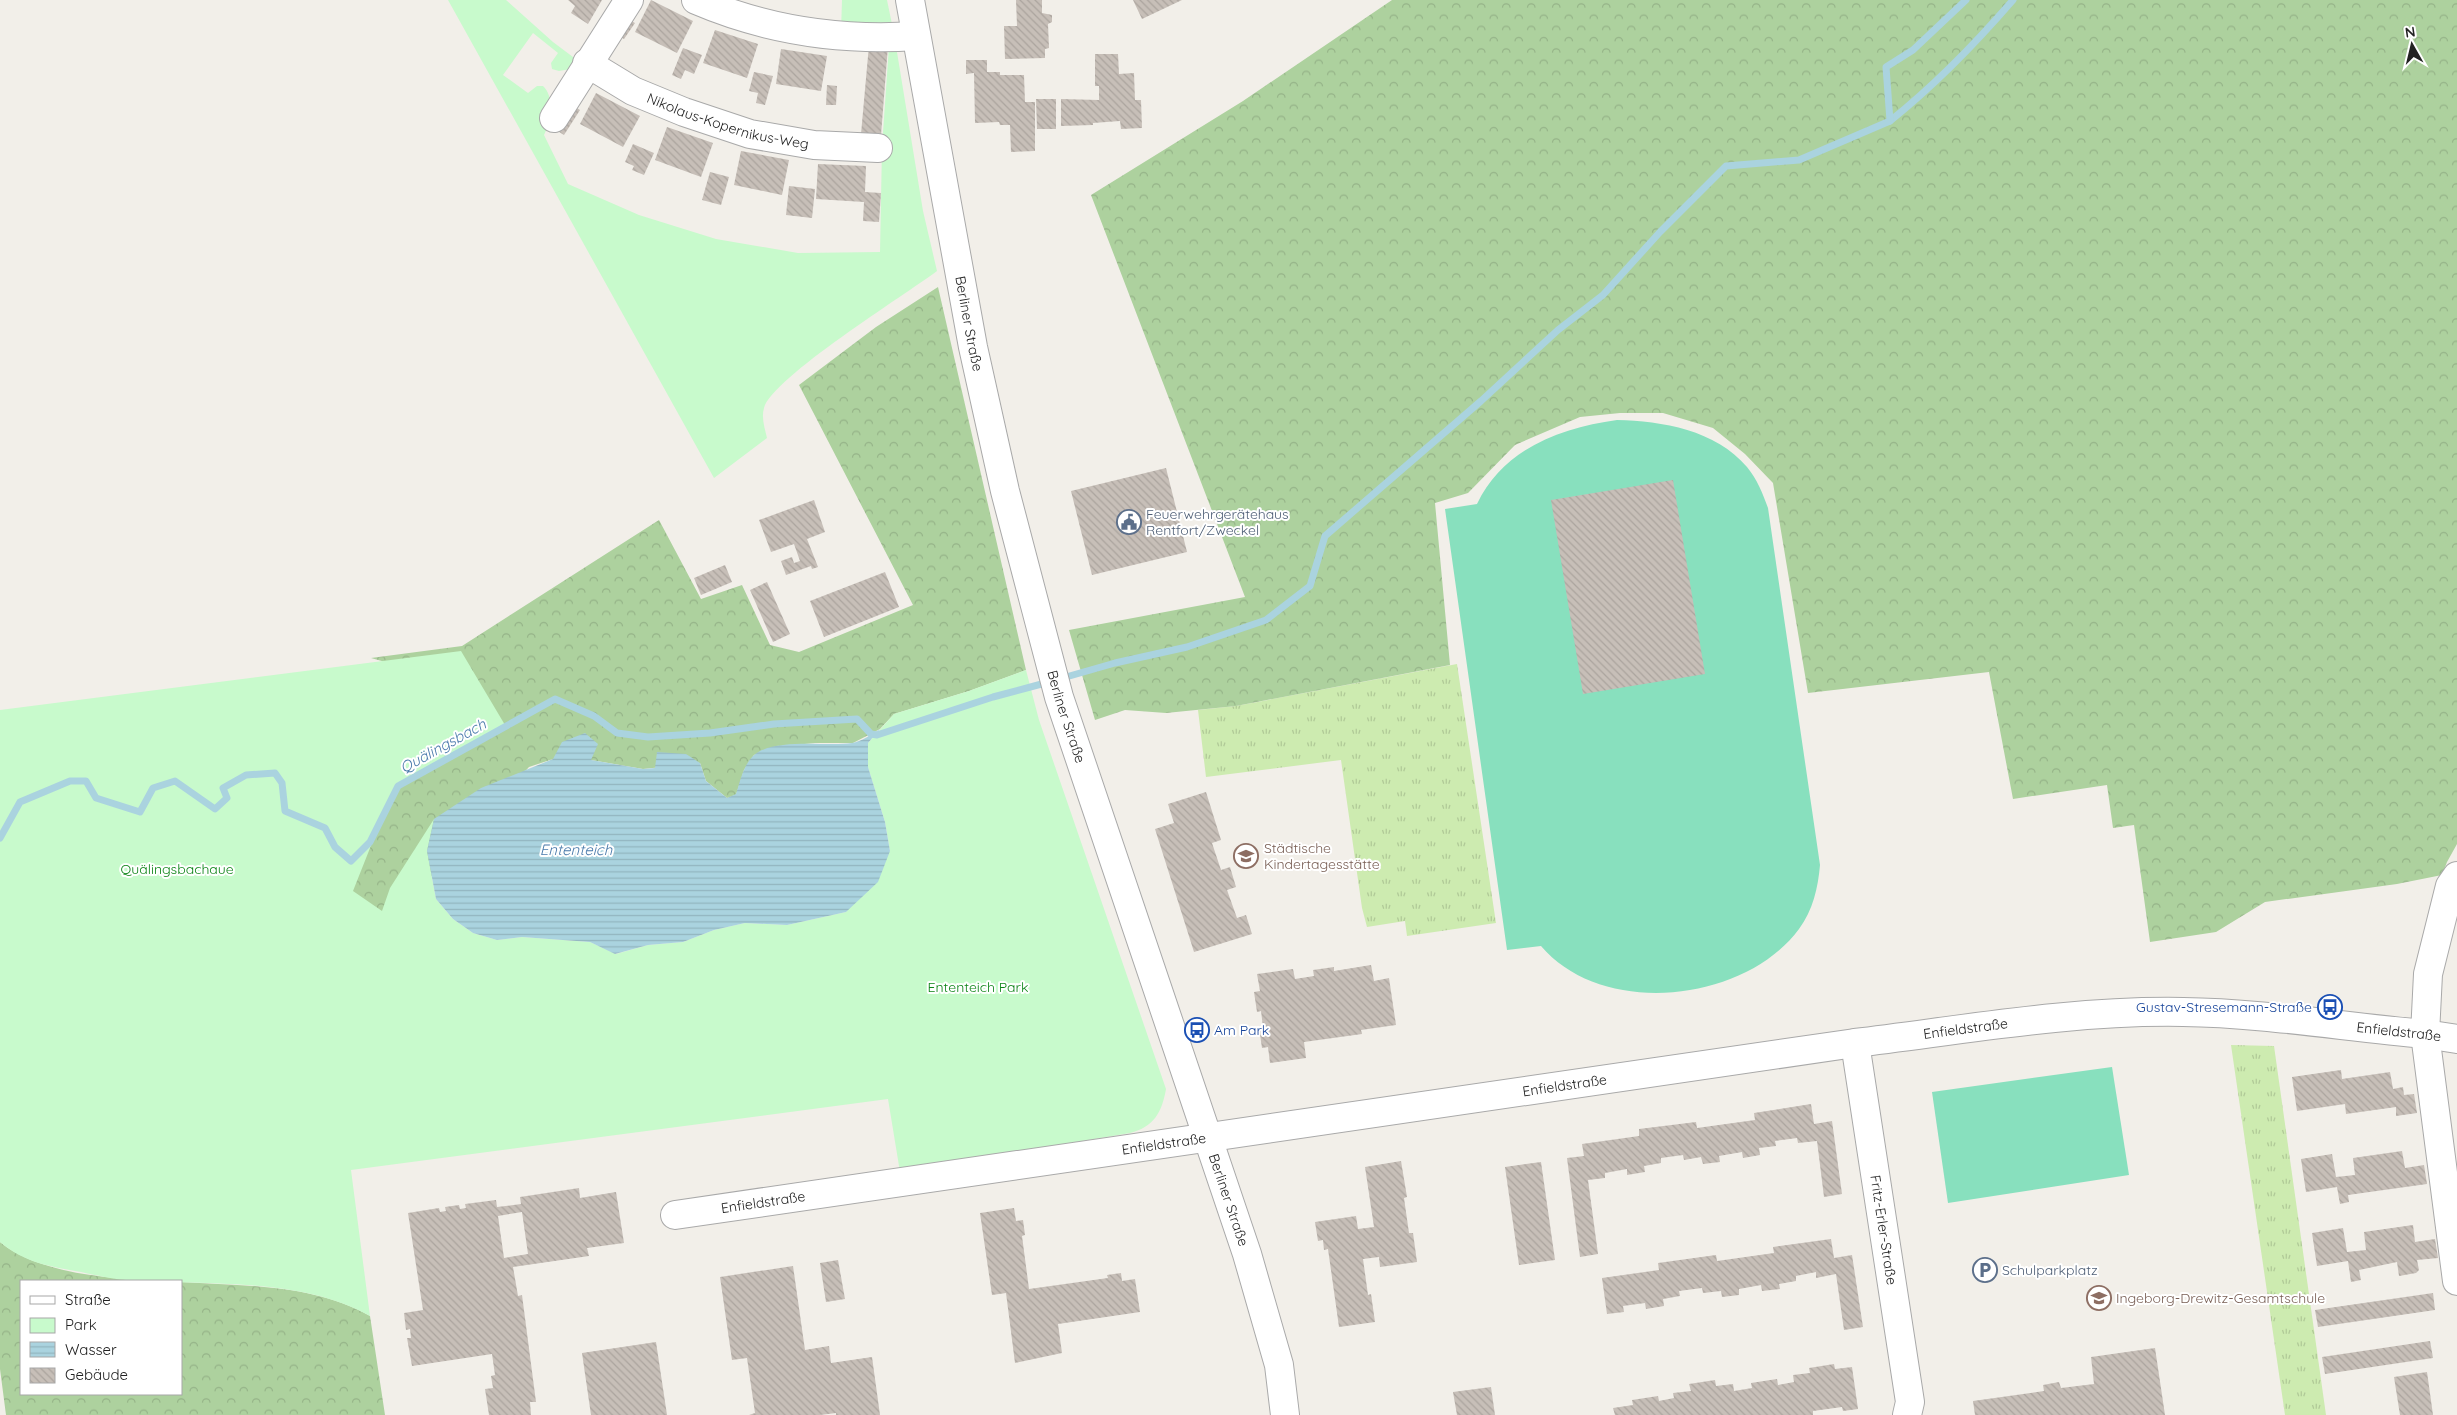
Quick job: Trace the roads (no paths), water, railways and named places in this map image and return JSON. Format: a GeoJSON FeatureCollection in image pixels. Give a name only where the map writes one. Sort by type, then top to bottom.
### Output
{"type":"FeatureCollection","features":[{"type":"Feature","properties":{"kind":"street"},"geometry":{"type":"LineString","coordinates":[[554,118],[587,63],[629,0]]}},
{"type":"Feature","properties":{"kind":"street"},"geometry":{"type":"LineString","coordinates":[[696,0],[721,11],[778,27],[817,34],[854,38],[916,36]]}},
{"type":"Feature","properties":{"kind":"street","name":"Berliner Straße"},"geometry":{"type":"LineString","coordinates":[[910,0],[974,347],[1005,492],[1059,697],[1188,1081],[1210,1138],[1264,1308],[1282,1380],[1285,1415]]}},
{"type":"Feature","properties":{"kind":"street","name":"Nikolaus-Kopernikus-Weg"},"geometry":{"type":"LineString","coordinates":[[587,63],[633,91],[684,112],[750,134],[814,145],[878,148]]}},
{"type":"Feature","properties":{"kind":"street"},"geometry":{"type":"LineString","coordinates":[[2457,876],[2450,886],[2428,974],[2425,1034],[2457,1281]]}},
{"type":"Feature","properties":{"kind":"street","name":"Enfieldstraße"},"geometry":{"type":"LineString","coordinates":[[675,1215],[1855,1043],[2024,1021],[2117,1014],[2182,1012],[2425,1034],[2457,1039]]}},
{"type":"Feature","properties":{"kind":"street","name":"Fritz-Erler-Straße"},"geometry":{"type":"LineString","coordinates":[[1855,1043],[1910,1402],[1907,1415]]}},
{"type":"Feature","properties":{"kind":"water","name":"Ententeich"},"geometry":{"type":"Polygon","coordinates":[[[880,729],[868,743],[868,767],[885,822],[890,851],[878,882],[846,912],[787,925],[745,923],[714,930],[683,942],[648,945],[615,954],[590,942],[522,937],[497,940],[473,933],[453,919],[436,899],[427,851],[434,819],[481,788],[553,759],[562,742],[585,733],[598,744],[591,760],[643,769],[655,768],[657,752],[686,754],[700,763],[706,781],[727,798],[736,794],[747,764],[753,756],[762,750],[787,745],[852,743],[880,729]]]}},
{"type":"Feature","properties":{"kind":"waterway"},"geometry":{"type":"LineString","coordinates":[[1059,679],[1115,663],[1187,647],[1266,620],[1310,586],[1325,536],[1481,401],[1558,330],[1603,295],[1660,232],[1726,166],[1799,160],[1890,121],[1886,67],[1913,50],[1966,0]]}},
{"type":"Feature","properties":{"kind":"waterway"},"geometry":{"type":"LineString","coordinates":[[1890,121],[1954,64],[2013,0]]}},
{"type":"Feature","properties":{"kind":"waterway","name":"Quälingsbach"},"geometry":{"type":"LineString","coordinates":[[0,838],[20,802],[70,781],[86,781],[96,798],[140,812],[153,788],[175,781],[215,809],[227,798],[223,788],[246,775],[275,773],[282,783],[285,811],[325,828],[335,847],[351,861],[370,842],[398,786],[555,699],[594,716],[617,733],[648,737],[710,733],[774,724],[857,719],[871,734],[877,735],[993,697],[1049,682]]}},
{"type":"Feature","properties":{"kind":"place","name":"Feuerwehrgerätehaus Rentfort/Zweckel"},"geometry":{"type":"Point","coordinates":[1129,522]}},
{"type":"Feature","properties":{"kind":"place","name":"Städtische Kindertagesstätte"},"geometry":{"type":"Point","coordinates":[1246,856]}},
{"type":"Feature","properties":{"kind":"place","name":"Gustav-Stresemann-Straße"},"geometry":{"type":"Point","coordinates":[2330,1007]}},
{"type":"Feature","properties":{"kind":"place","name":"Am Park"},"geometry":{"type":"Point","coordinates":[1197,1030]}},
{"type":"Feature","properties":{"kind":"place","name":"Schulparkplatz"},"geometry":{"type":"Point","coordinates":[1985,1270]}},
{"type":"Feature","properties":{"kind":"place","name":"Ingeborg-Drewitz-Gesamtschule"},"geometry":{"type":"Point","coordinates":[2099,1298]}},
{"type":"Feature","properties":{"kind":"park label","name":"Quälingsbachaue"},"geometry":{"type":"Point","coordinates":[177,869]}},
{"type":"Feature","properties":{"kind":"park label","name":"Ententeich Park"},"geometry":{"type":"Point","coordinates":[978,987]}}]}
